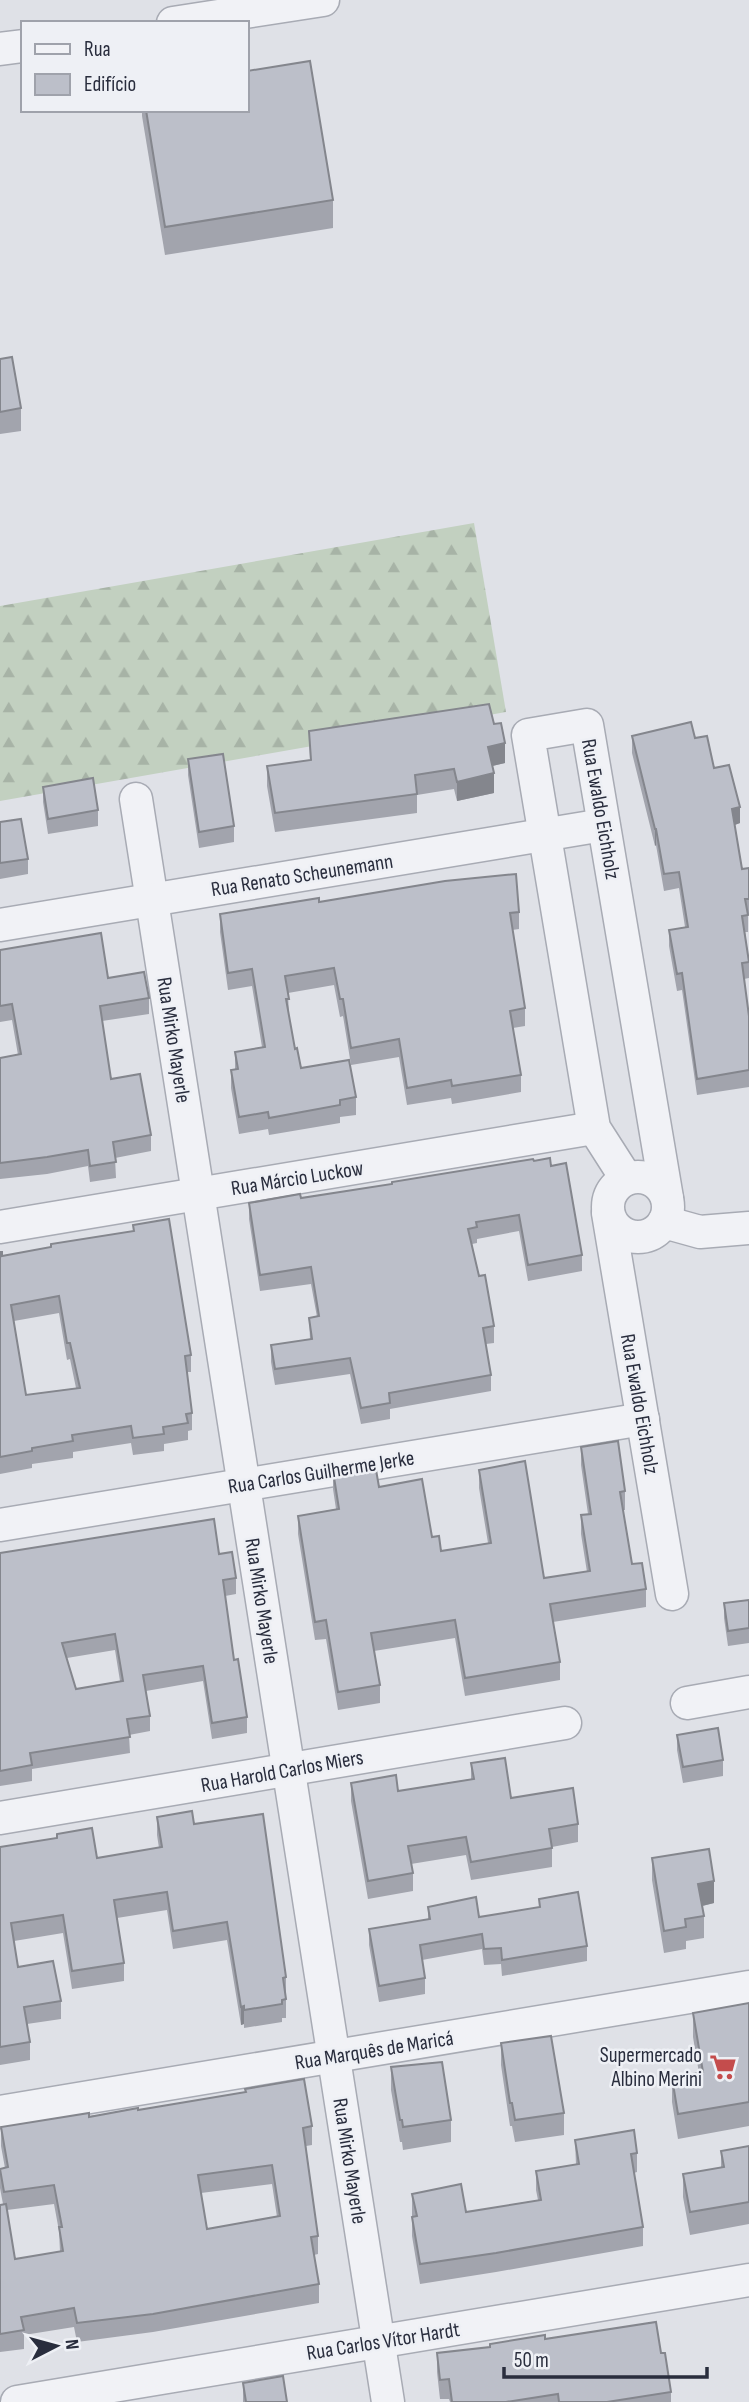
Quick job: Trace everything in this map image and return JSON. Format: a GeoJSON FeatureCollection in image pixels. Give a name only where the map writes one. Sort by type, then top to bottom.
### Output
{"type":"FeatureCollection","features":[{"type":"Feature","properties":{"kind":"street"},"geometry":{"type":"LineString","coordinates":[[186,21],[323,0]]}},
{"type":"Feature","properties":{"kind":"street"},"geometry":{"type":"LineString","coordinates":[[0,49],[21,46]]}},
{"type":"Feature","properties":{"kind":"street","name":"Rua Ewaldo Eichholz"},"geometry":{"type":"LineString","coordinates":[[626,1178],[594,1128],[528,735],[587,725],[665,1210]]}},
{"type":"Feature","properties":{"kind":"street","name":"Rua Mirko Mayerle"},"geometry":{"type":"LineString","coordinates":[[136,799],[388,2402]]}},
{"type":"Feature","properties":{"kind":"street","name":"Rua Renato Scheunemann"},"geometry":{"type":"LineString","coordinates":[[0,925],[603,825]]}},
{"type":"Feature","properties":{"kind":"street","name":"Rua Márcio Luckow"},"geometry":{"type":"LineString","coordinates":[[0,1227],[594,1128]]}},
{"type":"Feature","properties":{"kind":"street"},"geometry":{"type":"LineString","coordinates":[[665,1210],[651,1234],[633,1237],[616,1229],[608,1213],[608,1202],[611,1192],[618,1184],[626,1178],[636,1176],[655,1182],[665,1210],[700,1232],[749,1228]]}},
{"type":"Feature","properties":{"kind":"street","name":"Rua Ewaldo Eichholz"},"geometry":{"type":"LineString","coordinates":[[608,1213],[672,1594]]}},
{"type":"Feature","properties":{"kind":"street","name":"Rua Carlos Guilherme Jerke"},"geometry":{"type":"LineString","coordinates":[[0,1525],[643,1419]]}},
{"type":"Feature","properties":{"kind":"street"},"geometry":{"type":"LineString","coordinates":[[687,1703],[749,1692]]}},
{"type":"Feature","properties":{"kind":"street","name":"Rua Harold Carlos Miers"},"geometry":{"type":"LineString","coordinates":[[0,1818],[565,1723]]}},
{"type":"Feature","properties":{"kind":"street","name":"Rua Marquês de Maricá"},"geometry":{"type":"LineString","coordinates":[[0,2112],[749,1987]]}},
{"type":"Feature","properties":{"kind":"street","name":"Rua Carlos Vítor Hardt"},"geometry":{"type":"LineString","coordinates":[[17,2402],[749,2280]]}},
{"type":"Feature","properties":{"kind":"green space"},"geometry":{"type":"Polygon","coordinates":[[[474,523],[506,712],[0,801],[0,606],[474,523]]]}},
{"type":"Feature","properties":{"kind":"building"},"geometry":{"type":"Polygon","coordinates":[[[310,61],[333,200],[165,227],[146,112],[248,112],[248,71],[310,61]]]}},
{"type":"Feature","properties":{"kind":"building"},"geometry":{"type":"Polygon","coordinates":[[[12,357],[21,408],[0,412],[0,359],[12,357]]]}},
{"type":"Feature","properties":{"kind":"building"},"geometry":{"type":"Polygon","coordinates":[[[489,704],[494,724],[501,723],[505,743],[488,747],[494,773],[457,782],[454,769],[415,775],[417,794],[275,813],[267,766],[311,760],[309,731],[489,704]]]}},
{"type":"Feature","properties":{"kind":"building"},"geometry":{"type":"Polygon","coordinates":[[[691,722],[695,738],[707,736],[714,768],[729,765],[740,807],[732,809],[742,869],[749,868],[749,899],[745,899],[748,915],[742,916],[749,962],[742,963],[749,1016],[749,1070],[697,1079],[682,973],[677,974],[669,930],[688,927],[679,872],[664,874],[656,829],[632,736],[691,722]]]}},
{"type":"Feature","properties":{"kind":"building"},"geometry":{"type":"Polygon","coordinates":[[[223,754],[234,826],[199,832],[188,759],[223,754]]]}},
{"type":"Feature","properties":{"kind":"building"},"geometry":{"type":"Polygon","coordinates":[[[93,778],[98,810],[48,819],[43,787],[93,778]]]}},
{"type":"Feature","properties":{"kind":"building"},"geometry":{"type":"Polygon","coordinates":[[[21,819],[28,859],[0,863],[0,822],[21,819]]]}},
{"type":"Feature","properties":{"kind":"building"},"geometry":{"type":"Polygon","coordinates":[[[516,874],[519,912],[510,913],[525,1008],[510,1011],[521,1075],[452,1086],[451,1080],[407,1088],[399,1039],[351,1048],[343,999],[340,999],[334,968],[285,976],[289,999],[286,999],[301,1068],[349,1060],[356,1097],[340,1100],[340,1105],[269,1118],[268,1112],[239,1117],[231,1070],[238,1069],[235,1052],[265,1047],[252,969],[228,973],[220,914],[319,898],[319,902],[445,881],[516,874]]]}},
{"type":"Feature","properties":{"kind":"building"},"geometry":{"type":"Polygon","coordinates":[[[101,933],[108,978],[144,972],[149,998],[100,1006],[111,1079],[140,1074],[151,1135],[113,1142],[116,1162],[90,1166],[88,1150],[0,1163],[0,1058],[21,1054],[12,1004],[0,1006],[0,950],[101,933]]]}},
{"type":"Feature","properties":{"kind":"building"},"geometry":{"type":"Polygon","coordinates":[[[550,1158],[551,1166],[566,1163],[582,1255],[528,1265],[519,1215],[476,1222],[477,1227],[468,1229],[479,1276],[485,1275],[494,1326],[483,1328],[491,1375],[389,1393],[390,1403],[361,1408],[350,1358],[275,1369],[271,1345],[312,1339],[309,1318],[319,1316],[311,1267],[260,1275],[249,1203],[300,1194],[301,1198],[550,1158]]]}},
{"type":"Feature","properties":{"kind":"building"},"geometry":{"type":"Polygon","coordinates":[[[169,1219],[191,1355],[185,1356],[192,1413],[186,1414],[188,1423],[163,1427],[164,1434],[133,1438],[131,1426],[72,1435],[73,1441],[0,1457],[0,1252],[2,1256],[51,1247],[51,1244],[134,1231],[133,1225],[169,1219]],[[59,1296],[11,1305],[26,1395],[80,1388],[70,1343],[67,1343],[59,1296]]]}},
{"type":"Feature","properties":{"kind":"building"},"geometry":{"type":"Polygon","coordinates":[[[618,1441],[625,1491],[620,1492],[632,1564],[642,1563],[646,1589],[550,1604],[560,1662],[465,1678],[455,1620],[371,1633],[380,1685],[338,1692],[326,1620],[315,1622],[298,1516],[339,1509],[333,1471],[375,1464],[379,1487],[422,1479],[432,1537],[439,1536],[441,1551],[491,1543],[479,1470],[525,1461],[544,1578],[590,1571],[581,1515],[591,1514],[581,1447],[618,1441]]]}},
{"type":"Feature","properties":{"kind":"building"},"geometry":{"type":"Polygon","coordinates":[[[214,1519],[219,1554],[232,1552],[236,1578],[223,1580],[234,1660],[238,1659],[247,1717],[212,1723],[203,1666],[143,1675],[150,1716],[127,1719],[130,1737],[30,1753],[32,1765],[0,1771],[0,1553],[214,1519]],[[115,1634],[62,1643],[76,1689],[123,1681],[115,1634]]]}},
{"type":"Feature","properties":{"kind":"building"},"geometry":{"type":"Polygon","coordinates":[[[749,1600],[749,1628],[728,1631],[724,1603],[749,1600]]]}},
{"type":"Feature","properties":{"kind":"building"},"geometry":{"type":"Polygon","coordinates":[[[718,1728],[723,1760],[683,1767],[677,1735],[718,1728]]]}},
{"type":"Feature","properties":{"kind":"building"},"geometry":{"type":"Polygon","coordinates":[[[505,1758],[511,1798],[573,1788],[578,1824],[549,1829],[552,1848],[471,1862],[466,1837],[408,1846],[413,1873],[368,1881],[351,1783],[396,1775],[398,1791],[474,1779],[471,1763],[505,1758]]]}},
{"type":"Feature","properties":{"kind":"building"},"geometry":{"type":"Polygon","coordinates":[[[192,1811],[194,1824],[263,1814],[286,1977],[283,1978],[286,1999],[282,2000],[282,2004],[244,2010],[244,2006],[241,2007],[227,1922],[173,1931],[167,1892],[114,1900],[124,1963],[72,1971],[63,1915],[11,1923],[18,1967],[53,1961],[61,2001],[24,2007],[30,2042],[0,2047],[0,1847],[57,1838],[57,1834],[92,1828],[97,1858],[162,1847],[157,1817],[192,1811]]]}},
{"type":"Feature","properties":{"kind":"building"},"geometry":{"type":"Polygon","coordinates":[[[709,1849],[714,1881],[698,1884],[704,1916],[685,1919],[686,1927],[664,1931],[652,1858],[709,1849]]]}},
{"type":"Feature","properties":{"kind":"building"},"geometry":{"type":"Polygon","coordinates":[[[578,1892],[587,1946],[502,1960],[501,1948],[484,1949],[482,1934],[420,1945],[425,1978],[379,1986],[369,1929],[430,1919],[428,1907],[476,1897],[479,1917],[540,1907],[539,1899],[578,1892]]]}},
{"type":"Feature","properties":{"kind":"building","name":"Supermercado Albino Merini"},"geometry":{"type":"Polygon","coordinates":[[[749,2003],[749,2102],[678,2114],[672,2078],[703,2072],[693,2013],[749,2003]]]}},
{"type":"Feature","properties":{"kind":"building"},"geometry":{"type":"Polygon","coordinates":[[[551,2036],[564,2113],[515,2120],[501,2043],[551,2036]]]}},
{"type":"Feature","properties":{"kind":"building"},"geometry":{"type":"Polygon","coordinates":[[[442,2062],[451,2120],[403,2127],[391,2067],[442,2062]]]}},
{"type":"Feature","properties":{"kind":"building"},"geometry":{"type":"Polygon","coordinates":[[[304,2079],[312,2126],[303,2128],[318,2236],[311,2237],[319,2284],[153,2314],[77,2323],[74,2308],[21,2317],[24,2330],[0,2334],[0,2205],[6,2204],[15,2259],[63,2251],[59,2227],[62,2227],[54,2185],[4,2192],[0,2169],[8,2167],[1,2127],[89,2113],[89,2117],[138,2110],[246,2092],[245,2089],[304,2079]],[[272,2165],[198,2175],[207,2229],[280,2216],[272,2165]]]}},
{"type":"Feature","properties":{"kind":"building"},"geometry":{"type":"Polygon","coordinates":[[[634,2130],[637,2153],[631,2154],[643,2227],[420,2264],[412,2217],[417,2216],[412,2194],[461,2184],[466,2212],[541,2200],[536,2171],[579,2164],[575,2140],[634,2130]]]}},
{"type":"Feature","properties":{"kind":"building"},"geometry":{"type":"Polygon","coordinates":[[[749,2146],[749,2202],[690,2212],[683,2174],[724,2167],[721,2151],[749,2146]]]}},
{"type":"Feature","properties":{"kind":"building"},"geometry":{"type":"Polygon","coordinates":[[[656,2322],[661,2353],[665,2353],[671,2392],[607,2402],[559,2402],[558,2394],[506,2402],[452,2402],[449,2379],[440,2380],[437,2353],[490,2347],[490,2344],[545,2335],[545,2339],[656,2322]]]}},
{"type":"Feature","properties":{"kind":"building"},"geometry":{"type":"Polygon","coordinates":[[[283,2376],[287,2402],[246,2402],[243,2383],[283,2376]]]}},
{"type":"Feature","properties":{"kind":"place","name":"Supermercado Albino Merini"},"geometry":{"type":"Point","coordinates":[723,2067]}}]}
